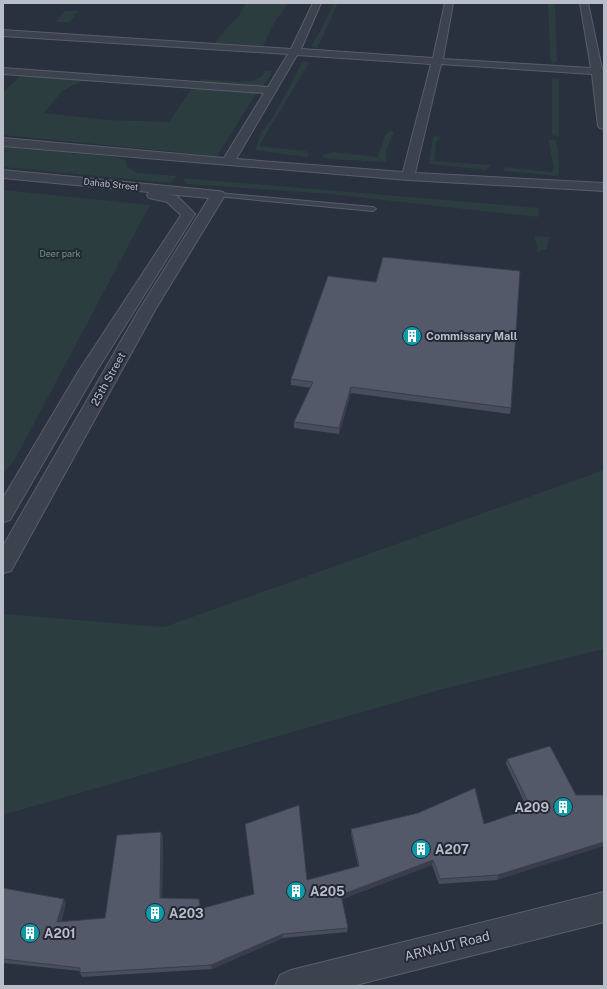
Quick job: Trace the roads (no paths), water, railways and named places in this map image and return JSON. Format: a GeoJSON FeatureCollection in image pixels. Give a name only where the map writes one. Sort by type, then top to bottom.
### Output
{"type":"FeatureCollection","features":[{"type":"Feature","properties":{"kind":"street"},"geometry":{"type":"LineString","coordinates":[[228,162],[295,51],[318,3]]}},
{"type":"Feature","properties":{"kind":"street"},"geometry":{"type":"LineString","coordinates":[[408,176],[437,61],[449,3]]}},
{"type":"Feature","properties":{"kind":"street"},"geometry":{"type":"LineString","coordinates":[[584,3],[600,72],[604,126]]}},
{"type":"Feature","properties":{"kind":"street"},"geometry":{"type":"LineString","coordinates":[[3,33],[600,72]]}},
{"type":"Feature","properties":{"kind":"street"},"geometry":{"type":"LineString","coordinates":[[3,71],[271,90]]}},
{"type":"Feature","properties":{"kind":"street"},"geometry":{"type":"LineString","coordinates":[[3,142],[408,176],[604,187]]}},
{"type":"Feature","properties":{"kind":"street","name":"Dahab Street"},"geometry":{"type":"LineString","coordinates":[[3,174],[218,195]]}},
{"type":"Feature","properties":{"kind":"street","name":"25th Street"},"geometry":{"type":"LineString","coordinates":[[3,515],[87,372],[188,214],[172,199],[109,184]]}},
{"type":"Feature","properties":{"kind":"street","name":"25th Street"},"geometry":{"type":"LineString","coordinates":[[3,565],[147,310],[218,195]]}},
{"type":"Feature","properties":{"kind":"street","name":"ARNAUT Road"},"geometry":{"type":"LineString","coordinates":[[291,986],[604,907]]}},
{"type":"Feature","properties":{"kind":"lane"},"geometry":{"type":"LineString","coordinates":[[218,195],[373,209]]}},
{"type":"Feature","properties":{"kind":"place","name":"Commissary Mall"},"geometry":{"type":"Point","coordinates":[412,336]}},
{"type":"Feature","properties":{"kind":"place","name":"A209"},"geometry":{"type":"Point","coordinates":[563,807]}},
{"type":"Feature","properties":{"kind":"place","name":"A207"},"geometry":{"type":"Point","coordinates":[421,849]}},
{"type":"Feature","properties":{"kind":"place","name":"A205"},"geometry":{"type":"Point","coordinates":[296,891]}},
{"type":"Feature","properties":{"kind":"place","name":"A203"},"geometry":{"type":"Point","coordinates":[155,913]}},
{"type":"Feature","properties":{"kind":"place","name":"A201"},"geometry":{"type":"Point","coordinates":[30,933]}},
{"type":"Feature","properties":{"kind":"park label","name":"Deer park"},"geometry":{"type":"Point","coordinates":[60,253]}}]}
